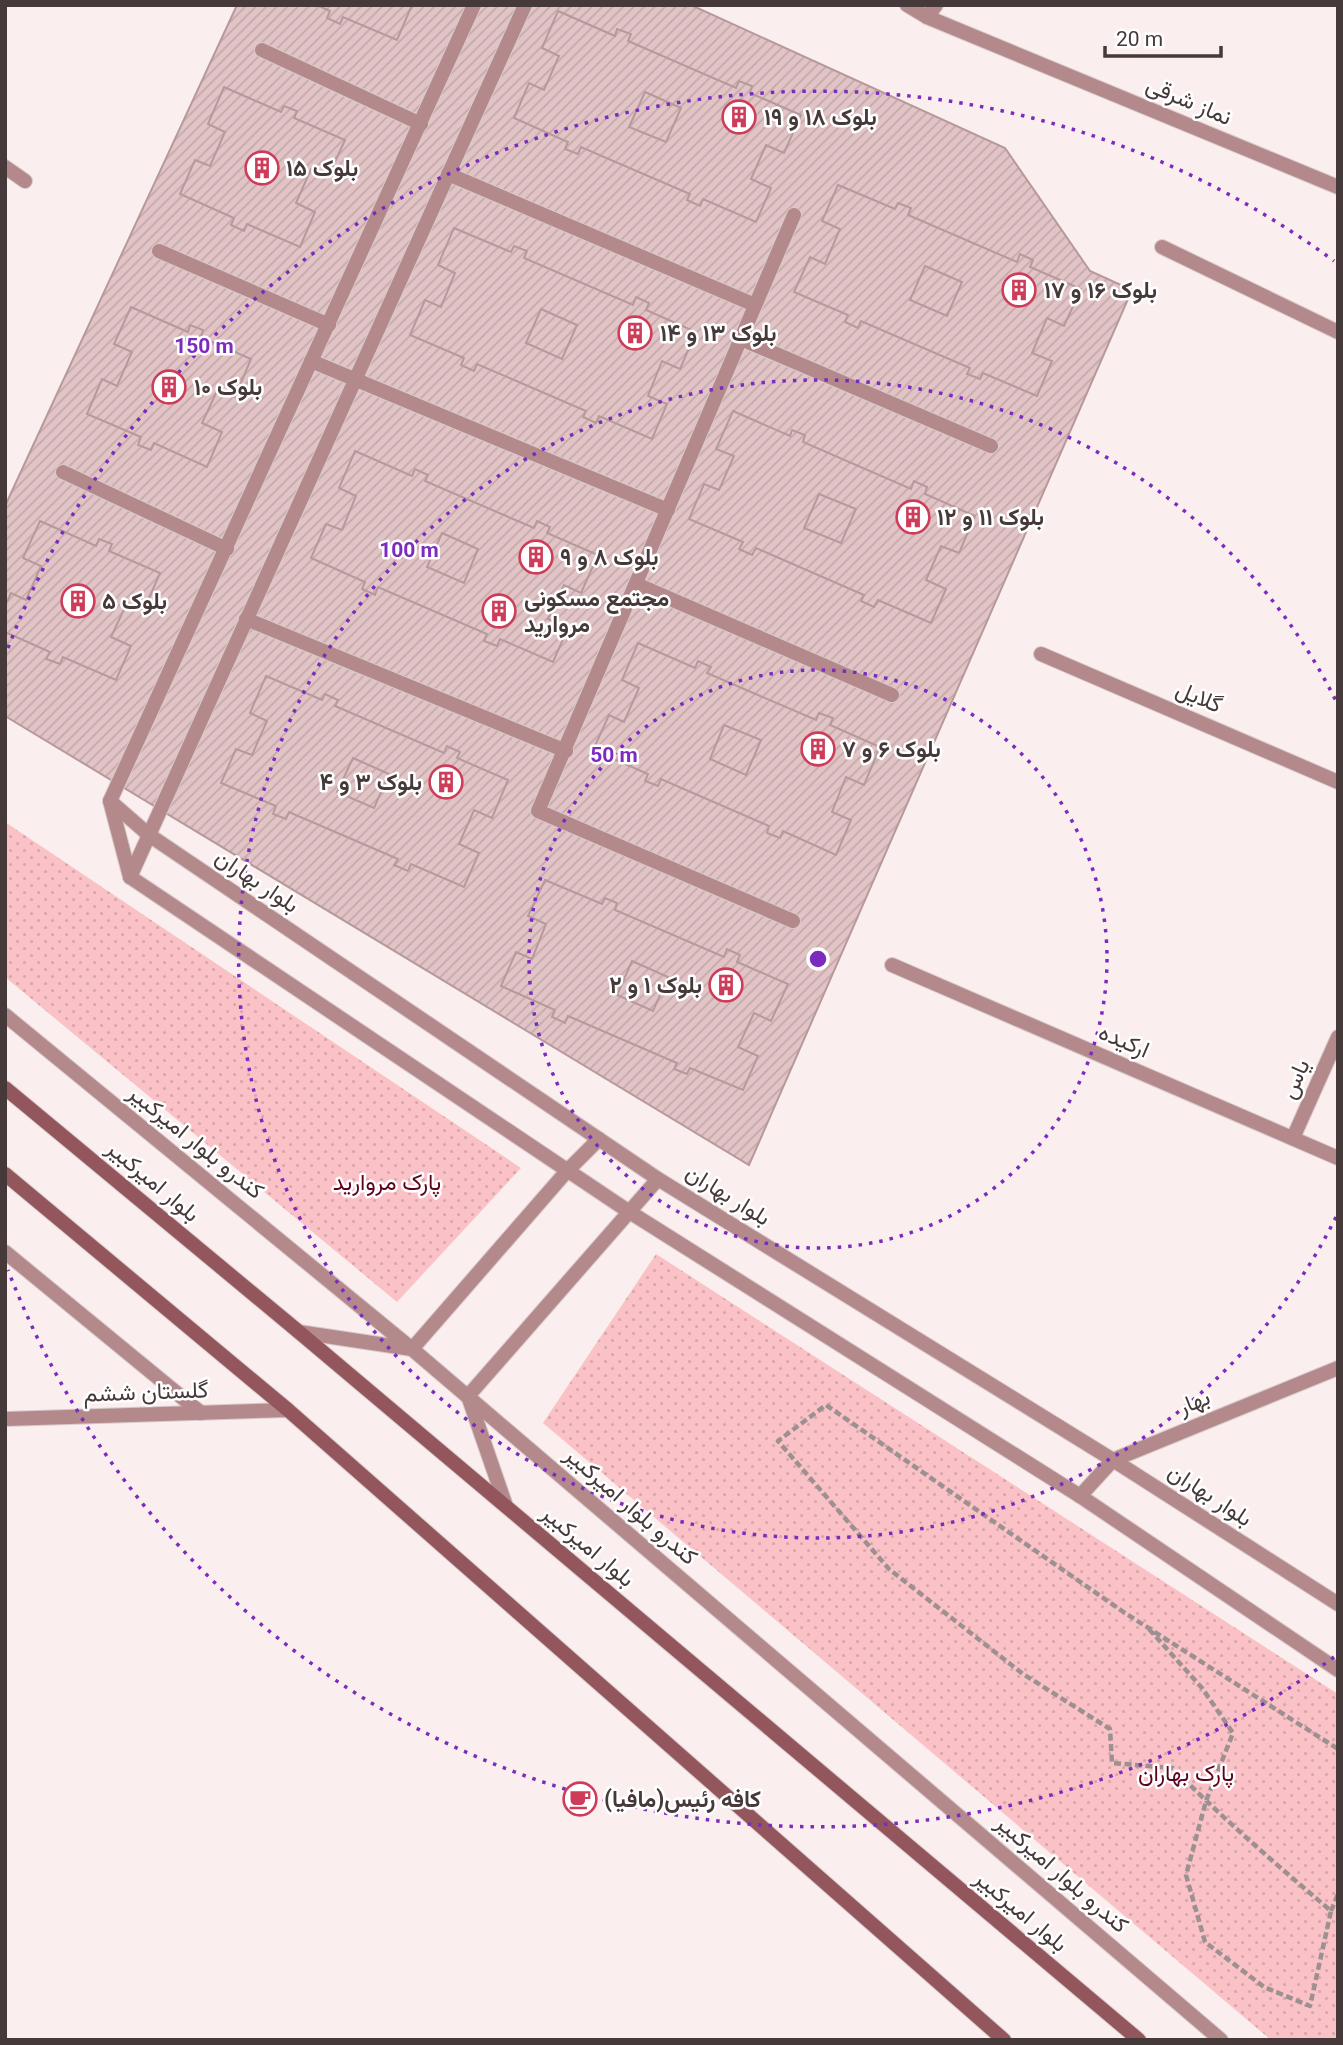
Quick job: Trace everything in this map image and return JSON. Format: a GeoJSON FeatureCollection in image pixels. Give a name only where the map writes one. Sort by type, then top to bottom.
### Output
{"type":"FeatureCollection","features":[{"type":"Feature","properties":{"kind":"main road","name":"بلوار امیرکبیر"},"geometry":{"type":"LineString","coordinates":[[5,1088],[299,1332],[1139,2040]]}},
{"type":"Feature","properties":{"kind":"main road"},"geometry":{"type":"LineString","coordinates":[[5,1174],[288,1409],[1004,2040]]}},
{"type":"Feature","properties":{"kind":"street"},"geometry":{"type":"LineString","coordinates":[[474,5],[110,801],[130,877],[567,1171],[1080,1496],[1338,1670]]}},
{"type":"Feature","properties":{"kind":"street"},"geometry":{"type":"LineString","coordinates":[[130,877],[525,5]]}},
{"type":"Feature","properties":{"kind":"street","name":"نماز شرقی"},"geometry":{"type":"LineString","coordinates":[[907,5],[932,11],[1338,187]]}},
{"type":"Feature","properties":{"kind":"street"},"geometry":{"type":"LineString","coordinates":[[262,50],[421,124]]}},
{"type":"Feature","properties":{"kind":"street"},"geometry":{"type":"LineString","coordinates":[[5,167],[25,181]]}},
{"type":"Feature","properties":{"kind":"street"},"geometry":{"type":"LineString","coordinates":[[448,174],[755,305]]}},
{"type":"Feature","properties":{"kind":"street"},"geometry":{"type":"LineString","coordinates":[[793,921],[538,811],[794,215]]}},
{"type":"Feature","properties":{"kind":"street"},"geometry":{"type":"LineString","coordinates":[[1162,247],[1338,332]]}},
{"type":"Feature","properties":{"kind":"street"},"geometry":{"type":"LineString","coordinates":[[159,251],[329,325]]}},
{"type":"Feature","properties":{"kind":"street"},"geometry":{"type":"LineString","coordinates":[[741,339],[991,446]]}},
{"type":"Feature","properties":{"kind":"street"},"geometry":{"type":"LineString","coordinates":[[311,361],[668,510]]}},
{"type":"Feature","properties":{"kind":"street"},"geometry":{"type":"LineString","coordinates":[[63,472],[227,550]]}},
{"type":"Feature","properties":{"kind":"street"},"geometry":{"type":"LineString","coordinates":[[636,584],[892,695]]}},
{"type":"Feature","properties":{"kind":"street"},"geometry":{"type":"LineString","coordinates":[[246,620],[566,751]]}},
{"type":"Feature","properties":{"kind":"street","name":"گلایل"},"geometry":{"type":"LineString","coordinates":[[1041,653],[1338,782]]}},
{"type":"Feature","properties":{"kind":"street","name":"بلوار بهاران"},"geometry":{"type":"LineString","coordinates":[[110,801],[149,835],[658,1179],[1113,1460],[1338,1604]]}},
{"type":"Feature","properties":{"kind":"street","name":"ارکیده"},"geometry":{"type":"LineString","coordinates":[[892,965],[1338,1158]]}},
{"type":"Feature","properties":{"kind":"street","name":"کندرو بلوار امیرکبیر"},"geometry":{"type":"LineString","coordinates":[[5,1016],[468,1396],[1220,2040]]}},
{"type":"Feature","properties":{"kind":"street","name":"یاس"},"geometry":{"type":"LineString","coordinates":[[1293,1138],[1338,1037]]}},
{"type":"Feature","properties":{"kind":"street"},"geometry":{"type":"LineString","coordinates":[[299,1332],[412,1349],[567,1171],[599,1139]]}},
{"type":"Feature","properties":{"kind":"street"},"geometry":{"type":"LineString","coordinates":[[506,1507],[468,1396],[658,1179]]}},
{"type":"Feature","properties":{"kind":"street"},"geometry":{"type":"LineString","coordinates":[[5,1252],[201,1413]]}},
{"type":"Feature","properties":{"kind":"street","name":"بهار"},"geometry":{"type":"LineString","coordinates":[[1080,1496],[1113,1460],[1338,1368]]}},
{"type":"Feature","properties":{"kind":"street","name":"گلستان ششم"},"geometry":{"type":"LineString","coordinates":[[5,1419],[288,1409]]}},
{"type":"Feature","properties":{"kind":"path"},"geometry":{"type":"LineString","coordinates":[[1331,1911],[1206,1801],[1173,1768],[1112,1763],[1110,1729],[1023,1674],[889,1569],[778,1441],[826,1405],[1149,1629],[1338,1749]]}},
{"type":"Feature","properties":{"kind":"path"},"geometry":{"type":"LineString","coordinates":[[1149,1629],[1202,1688],[1233,1733],[1206,1801],[1186,1875],[1205,1942],[1264,1987],[1310,2006],[1331,1911],[1338,1894]]}},
{"type":"Feature","properties":{"kind":"green space","name":"پارک مروارید"},"geometry":{"type":"Polygon","coordinates":[[[5,822],[521,1168],[397,1302],[5,977],[5,822]]]}},
{"type":"Feature","properties":{"kind":"green space","name":"پارک بهاران"},"geometry":{"type":"Polygon","coordinates":[[[656,1254],[1338,1694],[1338,2040],[1271,2040],[543,1423],[656,1254]]]}},
{"type":"Feature","properties":{"kind":"building","name":"مجتمع مسکونی مروارید"},"geometry":{"type":"Polygon","coordinates":[[[237,5],[691,5],[1005,148],[1090,271],[1132,290],[749,1165],[5,716],[5,506],[237,5]]]}},
{"type":"Feature","properties":{"kind":"building"},"geometry":{"type":"Polygon","coordinates":[[[317,5],[412,5],[397,40],[343,17],[340,24],[327,18],[330,11],[317,5]]]}},
{"type":"Feature","properties":{"kind":"building","name":"بلوک ۱۸ و ۱۹"},"geometry":{"type":"Polygon","coordinates":[[[558,11],[615,36],[617,29],[631,34],[628,41],[736,88],[739,81],[752,86],[750,93],[801,115],[784,153],[766,145],[751,179],[771,188],[756,222],[703,199],[700,206],[687,200],[690,194],[581,147],[578,154],[565,149],[568,142],[514,118],[529,83],[544,90],[559,56],[542,48],[558,11]],[[645,92],[629,127],[666,142],[681,108],[645,92]]]}},
{"type":"Feature","properties":{"kind":"building","name":"بلوک ۱۵"},"geometry":{"type":"Polygon","coordinates":[[[224,87],[281,112],[284,106],[297,111],[294,118],[345,140],[328,177],[311,169],[296,203],[315,212],[300,247],[247,224],[244,231],[231,225],[234,218],[180,194],[195,160],[210,166],[225,132],[208,124],[224,87]]]}},
{"type":"Feature","properties":{"kind":"building","name":"بلوک ۱۶ و ۱۷"},"geometry":{"type":"Polygon","coordinates":[[[838,185],[895,209],[898,203],[911,208],[908,215],[1017,262],[1020,254],[1033,260],[1030,267],[1081,289],[1064,326],[1047,318],[1032,353],[1052,361],[1037,396],[983,373],[980,379],[967,374],[970,368],[861,321],[858,328],[845,322],[848,315],[794,292],[810,257],[825,264],[840,229],[822,221],[838,185]],[[925,266],[910,300],[947,316],[962,282],[925,266]]]}},
{"type":"Feature","properties":{"kind":"building","name":"بلوک ۱۳ و ۱۴"},"geometry":{"type":"Polygon","coordinates":[[[454,228],[511,252],[514,246],[527,251],[524,258],[633,305],[636,297],[649,303],[646,310],[696,332],[680,369],[662,361],[648,396],[667,404],[652,439],[599,416],[596,423],[583,417],[586,411],[477,364],[474,371],[461,365],[464,358],[410,335],[425,300],[441,307],[455,273],[438,265],[454,228]],[[541,309],[526,343],[562,359],[577,325],[541,309]]]}},
{"type":"Feature","properties":{"kind":"building","name":"بلوک ۱۰"},"geometry":{"type":"Polygon","coordinates":[[[131,307],[188,332],[190,325],[203,330],[201,337],[251,359],[235,397],[218,389],[202,423],[222,432],[207,467],[154,443],[151,450],[138,445],[141,437],[87,414],[102,379],[117,386],[132,352],[114,344],[131,307]]]}},
{"type":"Feature","properties":{"kind":"building","name":"بلوک ۱۱ و ۱۲"},"geometry":{"type":"Polygon","coordinates":[[[733,411],[790,436],[792,430],[805,435],[803,442],[911,489],[914,481],[927,487],[925,494],[975,516],[959,553],[941,546],[926,580],[946,589],[931,623],[878,600],[874,607],[861,601],[864,595],[756,548],[752,555],[739,549],[743,542],[689,519],[704,484],[719,490],[734,456],[716,449],[733,411]],[[819,494],[804,528],[841,543],[856,509],[819,494]]]}},
{"type":"Feature","properties":{"kind":"building","name":"بلوک ۸ و ۹"},"geometry":{"type":"Polygon","coordinates":[[[355,451],[412,476],[415,469],[428,475],[425,481],[534,528],[537,521],[550,527],[547,533],[598,555],[581,593],[564,585],[548,619],[568,628],[553,662],[500,639],[497,646],[484,641],[487,634],[378,587],[375,595],[362,589],[365,582],[311,558],[326,524],[342,530],[356,496],[339,488],[355,451]],[[442,533],[427,567],[464,583],[478,549],[442,533]]]}},
{"type":"Feature","properties":{"kind":"building","name":"بلوک ۵"},"geometry":{"type":"Polygon","coordinates":[[[40,521],[96,546],[99,539],[112,544],[109,551],[160,573],[144,610],[127,603],[111,637],[131,646],[116,680],[63,657],[60,664],[46,659],[50,652],[5,632],[5,606],[11,593],[26,600],[41,566],[23,558],[40,521]]]}},
{"type":"Feature","properties":{"kind":"building","name":"بلوک ۶ و ۷"},"geometry":{"type":"Polygon","coordinates":[[[638,643],[695,668],[698,661],[711,667],[707,673],[816,720],[819,713],[833,718],[830,725],[880,747],[864,785],[846,777],[832,812],[851,820],[836,855],[783,831],[780,838],[767,833],[769,826],[661,779],[658,786],[645,781],[648,774],[593,750],[609,715],[624,722],[639,688],[622,680],[638,643]],[[724,725],[710,759],[746,775],[761,740],[724,725]]]}},
{"type":"Feature","properties":{"kind":"building","name":"بلوک ۳ و ۴"},"geometry":{"type":"Polygon","coordinates":[[[266,676],[322,700],[325,694],[338,700],[335,706],[444,753],[447,746],[460,752],[457,758],[508,780],[492,818],[474,810],[459,844],[479,853],[464,887],[411,864],[408,871],[394,865],[398,859],[289,812],[286,819],[273,814],[276,806],[221,783],[236,749],[252,755],[267,721],[250,713],[266,676]],[[353,758],[337,792],[374,808],[389,774],[353,758]]]}},
{"type":"Feature","properties":{"kind":"building","name":"بلوک ۱ و ۲"},"geometry":{"type":"Polygon","coordinates":[[[545,880],[602,904],[605,898],[617,903],[615,910],[724,957],[727,949],[740,955],[737,962],[788,984],[771,1021],[754,1013],[738,1047],[758,1056],[743,1090],[690,1068],[687,1074],[674,1069],[677,1063],[568,1016],[565,1023],[552,1017],[555,1010],[501,986],[516,952],[532,959],[546,924],[528,916],[545,880]],[[632,961],[617,995],[653,1011],[668,977],[632,961]]]}},
{"type":"Feature","properties":{"kind":"place","name":"بلوک ۱۸ و ۱۹"},"geometry":{"type":"Point","coordinates":[739,117]}},
{"type":"Feature","properties":{"kind":"place","name":"بلوک ۱۵"},"geometry":{"type":"Point","coordinates":[262,168]}},
{"type":"Feature","properties":{"kind":"place","name":"بلوک ۱۶ و ۱۷"},"geometry":{"type":"Point","coordinates":[1019,290]}},
{"type":"Feature","properties":{"kind":"place","name":"بلوک ۱۳ و ۱۴"},"geometry":{"type":"Point","coordinates":[635,333]}},
{"type":"Feature","properties":{"kind":"place","name":"بلوک ۱۰"},"geometry":{"type":"Point","coordinates":[169,387]}},
{"type":"Feature","properties":{"kind":"place","name":"بلوک ۱۱ و ۱۲"},"geometry":{"type":"Point","coordinates":[913,517]}},
{"type":"Feature","properties":{"kind":"place","name":"بلوک ۸ و ۹"},"geometry":{"type":"Point","coordinates":[536,557]}},
{"type":"Feature","properties":{"kind":"place","name":"بلوک ۵"},"geometry":{"type":"Point","coordinates":[78,601]}},
{"type":"Feature","properties":{"kind":"place","name":"مجتمع مسکونی مروارید"},"geometry":{"type":"Point","coordinates":[499,611]}},
{"type":"Feature","properties":{"kind":"place","name":"بلوک ۶ و ۷"},"geometry":{"type":"Point","coordinates":[818,749]}},
{"type":"Feature","properties":{"kind":"place","name":"بلوک ۳ و ۴"},"geometry":{"type":"Point","coordinates":[446,782]}},
{"type":"Feature","properties":{"kind":"place","name":"بلوک ۱ و ۲"},"geometry":{"type":"Point","coordinates":[726,985]}},
{"type":"Feature","properties":{"kind":"place","name":"کافه رئیس(مافیا)"},"geometry":{"type":"Point","coordinates":[580,1799]}}]}
